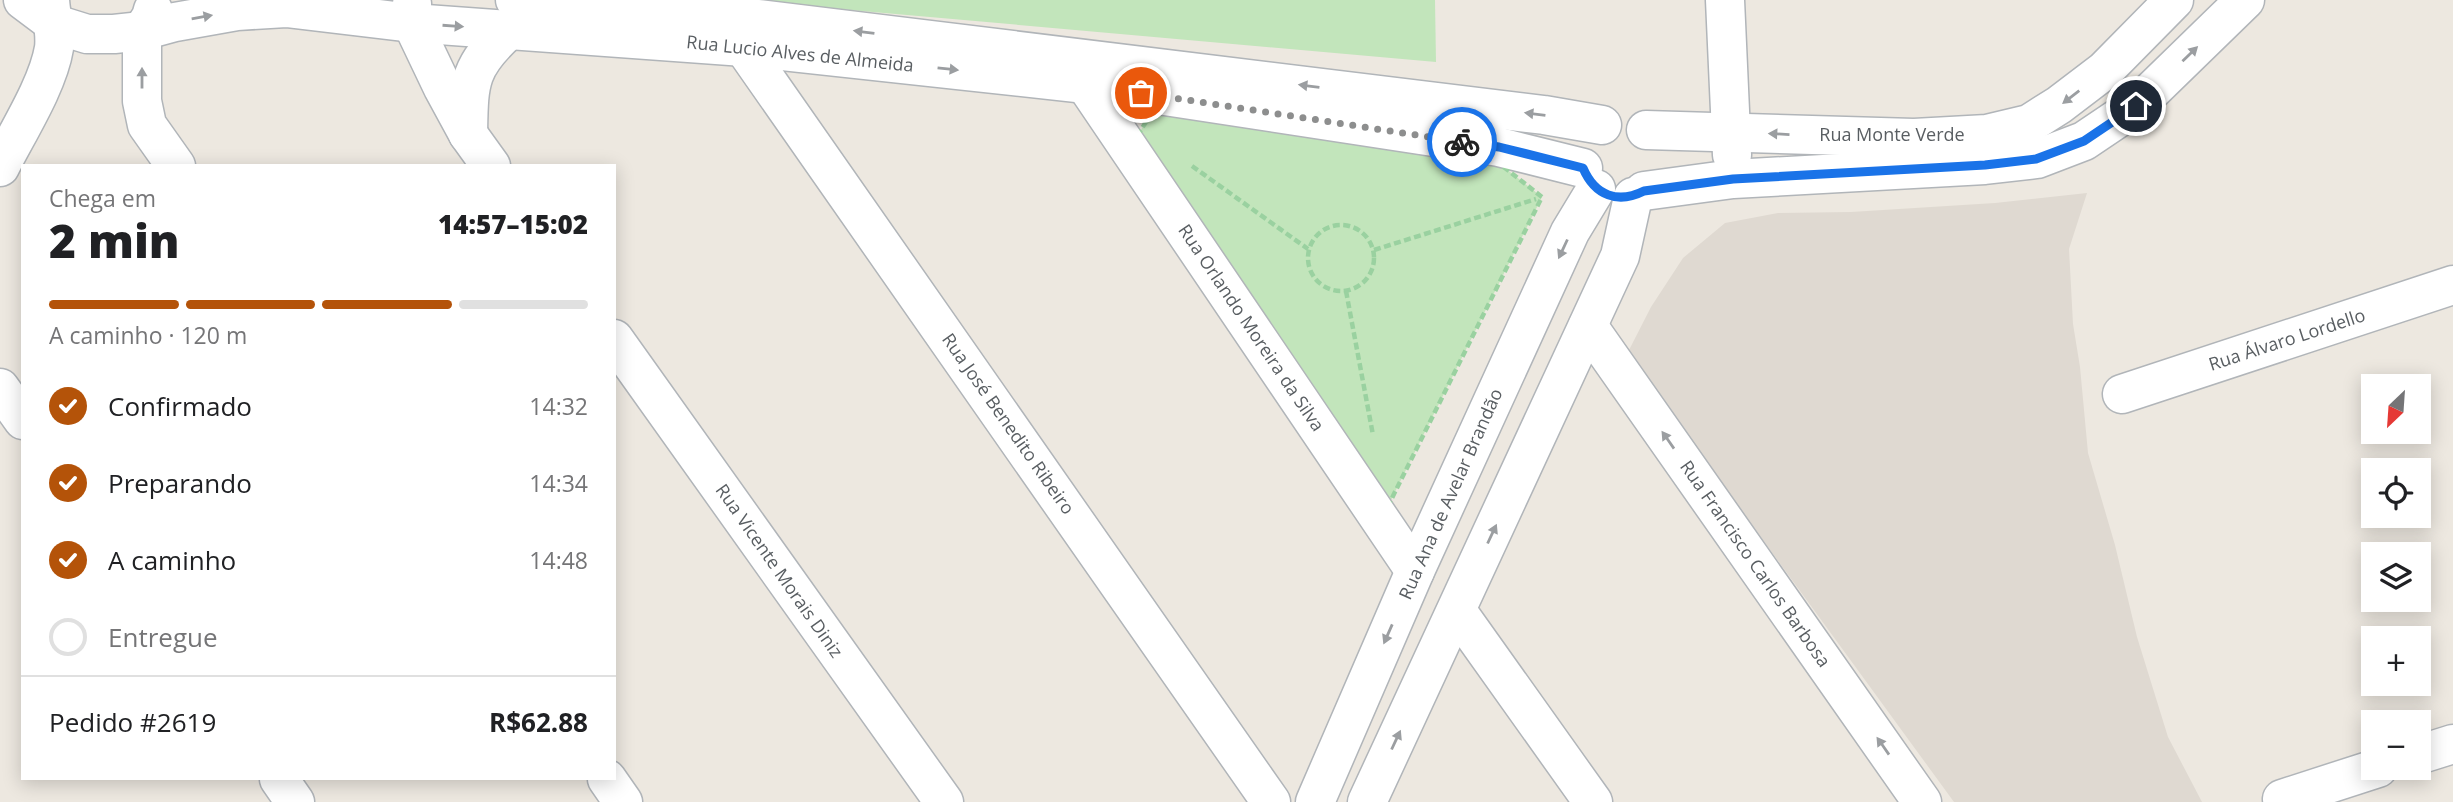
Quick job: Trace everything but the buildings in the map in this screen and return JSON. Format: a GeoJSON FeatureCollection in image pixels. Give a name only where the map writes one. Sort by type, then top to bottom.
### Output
{"type":"FeatureCollection","features":[{"type":"Feature","properties":{"kind":"street","name":"Rua Lucio Alves de Almeida"},"geometry":{"type":"LineString","coordinates":[[23,0],[52,12],[87,34],[114,34],[149,15],[175,22],[237,10],[286,8],[512,15],[717,14],[1075,70],[1499,147],[1614,186]]}},
{"type":"Feature","properties":{"kind":"street"},"geometry":{"type":"LineString","coordinates":[[1726,0],[1733,179]]}},
{"type":"Feature","properties":{"kind":"street","name":"Rua Monte Verde"},"geometry":{"type":"LineString","coordinates":[[1646,130],[1914,138],[1987,134],[2029,124],[2105,70],[2174,0]]}},
{"type":"Feature","properties":{"kind":"street","name":"Rua Monte Verde"},"geometry":{"type":"LineString","coordinates":[[1614,186],[1985,165],[2036,159],[2084,141],[2136,106],[2245,0]]}},
{"type":"Feature","properties":{"kind":"street"},"geometry":{"type":"LineString","coordinates":[[0,167],[46,76],[54,49],[52,12]]}},
{"type":"Feature","properties":{"kind":"street"},"geometry":{"type":"LineString","coordinates":[[412,12],[443,88],[468,134],[490,164]]}},
{"type":"Feature","properties":{"kind":"street","name":"Rua José Benedito Ribeiro"},"geometry":{"type":"LineString","coordinates":[[717,14],[744,47],[1272,802]]}},
{"type":"Feature","properties":{"kind":"street"},"geometry":{"type":"LineString","coordinates":[[149,15],[142,101],[147,125],[175,164]]}},
{"type":"Feature","properties":{"kind":"street","name":"Rua Lucio Alves de Almeida"},"geometry":{"type":"LineString","coordinates":[[512,15],[744,47],[1075,70],[1544,115],[1602,125]]}},
{"type":"Feature","properties":{"kind":"street"},"geometry":{"type":"LineString","coordinates":[[468,134],[469,89],[477,68],[512,15]]}},
{"type":"Feature","properties":{"kind":"street","name":"Rua Orlando Moreira da Silva"},"geometry":{"type":"LineString","coordinates":[[1075,70],[1415,571]]}},
{"type":"Feature","properties":{"kind":"street"},"geometry":{"type":"LineString","coordinates":[[1367,802],[1620,256],[1614,186],[1582,155],[1592,133],[1602,125],[1625,121],[1646,130],[1654,139],[1660,161],[1658,173],[1614,186]]}},
{"type":"Feature","properties":{"kind":"street","name":"Rua Ana de Avelar Brandão"},"geometry":{"type":"LineString","coordinates":[[1315,802],[1415,571],[1570,232],[1614,186]]}},
{"type":"Feature","properties":{"kind":"street","name":"Rua Álvaro Lordello"},"geometry":{"type":"LineString","coordinates":[[2122,394],[2453,285]]}},
{"type":"Feature","properties":{"kind":"street","name":"Rua Francisco Carlos Barbosa"},"geometry":{"type":"LineString","coordinates":[[1588,326],[1922,802]]}},
{"type":"Feature","properties":{"kind":"street","name":"Rua Vicente Morais Diniz"},"geometry":{"type":"LineString","coordinates":[[616,342],[944,802]]}},
{"type":"Feature","properties":{"kind":"street"},"geometry":{"type":"LineString","coordinates":[[0,388],[21,417]]}},
{"type":"Feature","properties":{"kind":"street"},"geometry":{"type":"LineString","coordinates":[[1457,611],[1593,802]]}},
{"type":"Feature","properties":{"kind":"street"},"geometry":{"type":"LineString","coordinates":[[2431,751],[2453,744]]}},
{"type":"Feature","properties":{"kind":"street"},"geometry":{"type":"LineString","coordinates":[[2282,799],[2361,773]]}},
{"type":"Feature","properties":{"kind":"street"},"geometry":{"type":"LineString","coordinates":[[280,780],[295,802]]}},
{"type":"Feature","properties":{"kind":"street"},"geometry":{"type":"LineString","coordinates":[[608,780],[623,802]]}},
{"type":"Feature","properties":{"kind":"path"},"geometry":{"type":"LineString","coordinates":[[1387,508],[1132,144],[1156,106],[1477,146],[1542,197]]}},
{"type":"Feature","properties":{"kind":"path"},"geometry":{"type":"LineString","coordinates":[[1140,130],[1152,138]]}},
{"type":"Feature","properties":{"kind":"path"},"geometry":{"type":"LineString","coordinates":[[1185,162],[1308,249]]}},
{"type":"Feature","properties":{"kind":"path"},"geometry":{"type":"LineString","coordinates":[[1374,250],[1542,197]]}},
{"type":"Feature","properties":{"kind":"path"},"geometry":{"type":"LineString","coordinates":[[1387,508],[1542,197]]}},
{"type":"Feature","properties":{"kind":"path"},"geometry":{"type":"LineString","coordinates":[[1342,225],[1353,226],[1370,240],[1374,250],[1371,272],[1365,281],[1346,291],[1334,291],[1315,280],[1310,270],[1308,249],[1321,230],[1342,225]]}},
{"type":"Feature","properties":{"kind":"path"},"geometry":{"type":"LineString","coordinates":[[1346,291],[1374,440]]}},
{"type":"Feature","properties":{"kind":"path"},"geometry":{"type":"LineString","coordinates":[[1384,495],[1387,508]]}},
{"type":"Feature","properties":{"kind":"shaded area"},"geometry":{"type":"Polygon","coordinates":[[[2087,193],[2069,249],[2073,324],[2088,453],[2115,545],[2137,637],[2168,737],[2202,802],[1954,802],[1627,354],[1651,307],[1683,258],[1725,223],[1778,213],[1851,212],[1995,203],[2087,193]]]}},
{"type":"Feature","properties":{"kind":"green space"},"geometry":{"type":"Polygon","coordinates":[[[738,0],[1435,0],[1436,62],[738,0]]]}},
{"type":"Feature","properties":{"kind":"green space"},"geometry":{"type":"Polygon","coordinates":[[[1156,106],[1477,146],[1542,197],[1387,508],[1132,144],[1156,106]]]}},
{"type":"Feature","properties":{"kind":"way so far"},"geometry":{"type":"LineString","coordinates":[[1141,93],[1462,142]]}},
{"type":"Feature","properties":{"kind":"route"},"geometry":{"type":"LineString","coordinates":[[1462,142],[1499,147],[1583,168],[1596,189],[1607,196],[1620,198],[1633,197],[1644,191],[1733,179],[1985,165],[2036,159],[2084,141],[2136,106]]}}]}
